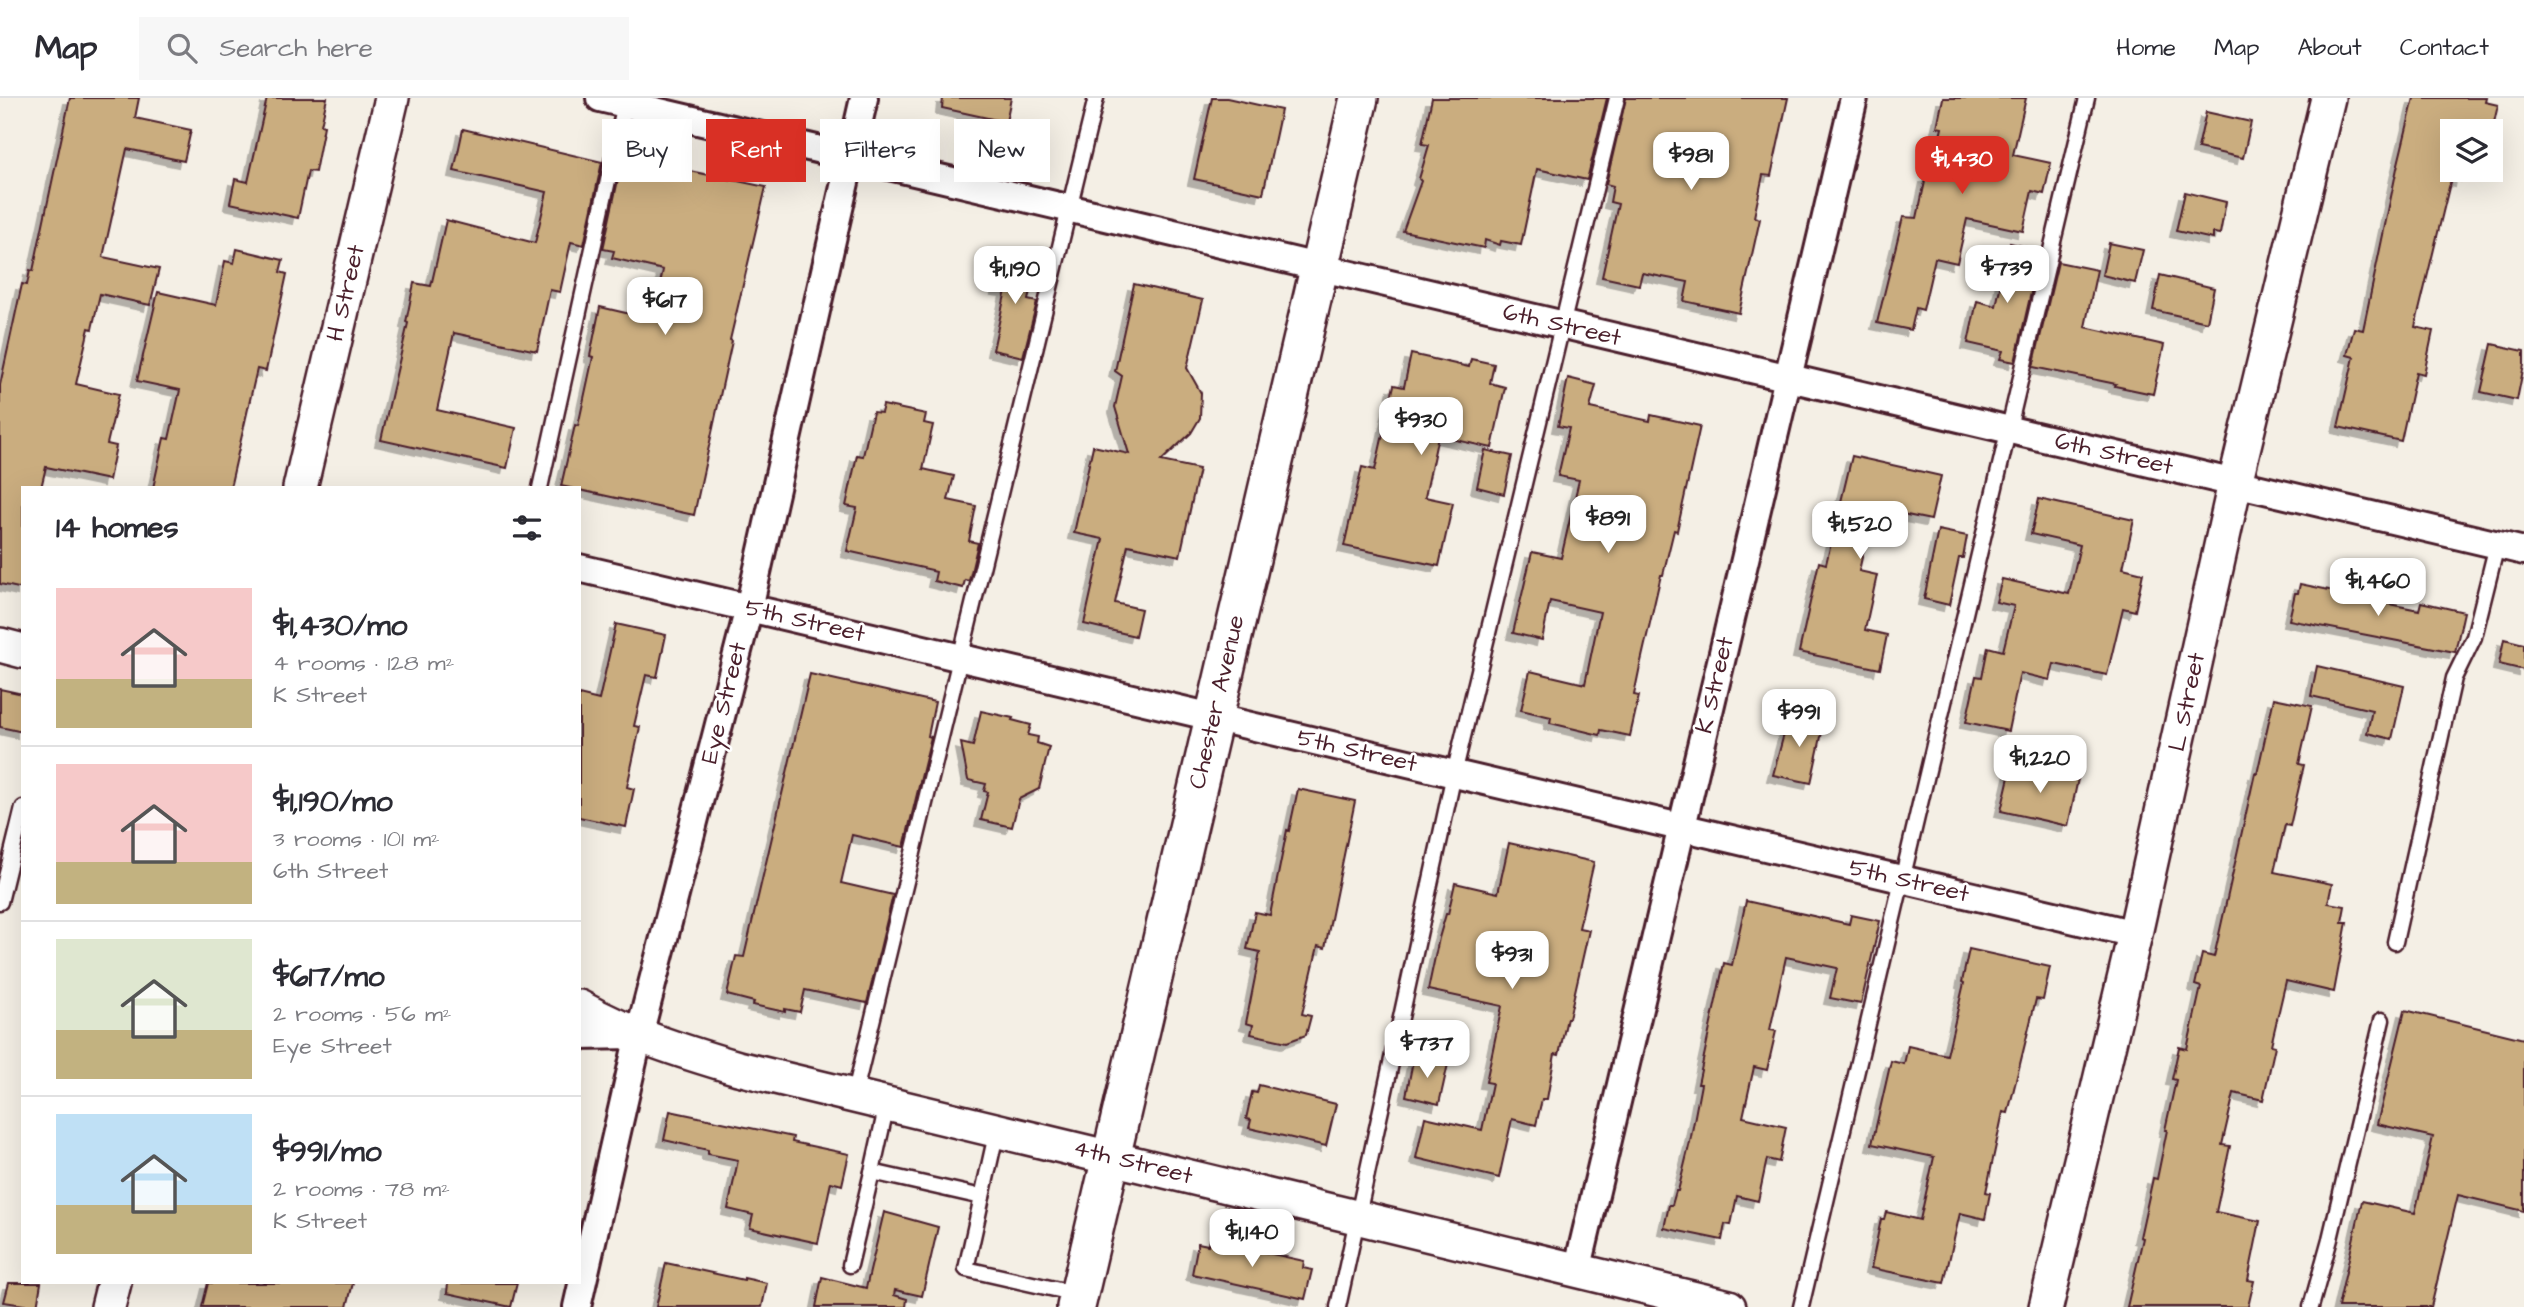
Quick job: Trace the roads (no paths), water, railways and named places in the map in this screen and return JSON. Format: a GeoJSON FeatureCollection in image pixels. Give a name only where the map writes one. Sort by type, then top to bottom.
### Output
{"type":"FeatureCollection","features":[{"type":"Feature","properties":{"kind":"main road","name":"Chester Avenue"},"geometry":{"type":"LineString","coordinates":[[1077,1301],[1359,98]]}},
{"type":"Feature","properties":{"kind":"street","name":"H Street"},"geometry":{"type":"LineString","coordinates":[[300,486],[393,98]]}},
{"type":"Feature","properties":{"kind":"street","name":"Eye Street"},"geometry":{"type":"LineString","coordinates":[[859,119],[864,98]]}},
{"type":"Feature","properties":{"kind":"street","name":"K Street"},"geometry":{"type":"LineString","coordinates":[[1577,1271],[1854,98]]}},
{"type":"Feature","properties":{"kind":"street","name":"L Street"},"geometry":{"type":"LineString","coordinates":[[2046,1307],[2135,934],[2235,483],[2328,98]]}},
{"type":"Feature","properties":{"kind":"street","name":"6th Street"},"geometry":{"type":"LineString","coordinates":[[617,100],[820,150]]}},
{"type":"Feature","properties":{"kind":"street","name":"6th Street"},"geometry":{"type":"LineString","coordinates":[[940,178],[2524,551]]}},
{"type":"Feature","properties":{"kind":"street","name":"Eye Street"},"geometry":{"type":"LineString","coordinates":[[578,1307],[639,1035],[749,608],[844,182]]}},
{"type":"Feature","properties":{"kind":"street","name":"5th Street"},"geometry":{"type":"LineString","coordinates":[[581,568],[2135,934]]}},
{"type":"Feature","properties":{"kind":"street"},"geometry":{"type":"LineString","coordinates":[[0,645],[21,650]]}},
{"type":"Feature","properties":{"kind":"street"},"geometry":{"type":"LineString","coordinates":[[581,1008],[639,1035]]}},
{"type":"Feature","properties":{"kind":"street","name":"4th Street"},"geometry":{"type":"LineString","coordinates":[[581,1036],[639,1035],[738,1068],[1729,1307]]}},
{"type":"Feature","properties":{"kind":"street"},"geometry":{"type":"LineString","coordinates":[[108,1307],[114,1284]]}},
{"type":"Feature","properties":{"kind":"lane"},"geometry":{"type":"LineString","coordinates":[[855,1096],[1096,98]]}},
{"type":"Feature","properties":{"kind":"lane"},"geometry":{"type":"LineString","coordinates":[[1338,1307],[1454,774],[1617,98]]}},
{"type":"Feature","properties":{"kind":"lane"},"geometry":{"type":"LineString","coordinates":[[1801,1307],[2087,98]]}},
{"type":"Feature","properties":{"kind":"lane"},"geometry":{"type":"LineString","coordinates":[[540,486],[617,100]]}},
{"type":"Feature","properties":{"kind":"lane"},"geometry":{"type":"LineString","coordinates":[[2395,942],[2454,678],[2474,637],[2497,545]]}},
{"type":"Feature","properties":{"kind":"lane"},"geometry":{"type":"LineString","coordinates":[[0,902],[21,816]]}},
{"type":"Feature","properties":{"kind":"lane"},"geometry":{"type":"LineString","coordinates":[[2311,1307],[2330,1239],[2382,1020]]}},
{"type":"Feature","properties":{"kind":"lane"},"geometry":{"type":"LineString","coordinates":[[850,1265],[887,1104]]}},
{"type":"Feature","properties":{"kind":"lane"},"geometry":{"type":"LineString","coordinates":[[997,1129],[966,1269],[1077,1301]]}},
{"type":"Feature","properties":{"kind":"lane"},"geometry":{"type":"LineString","coordinates":[[872,1172],[982,1197]]}}]}
